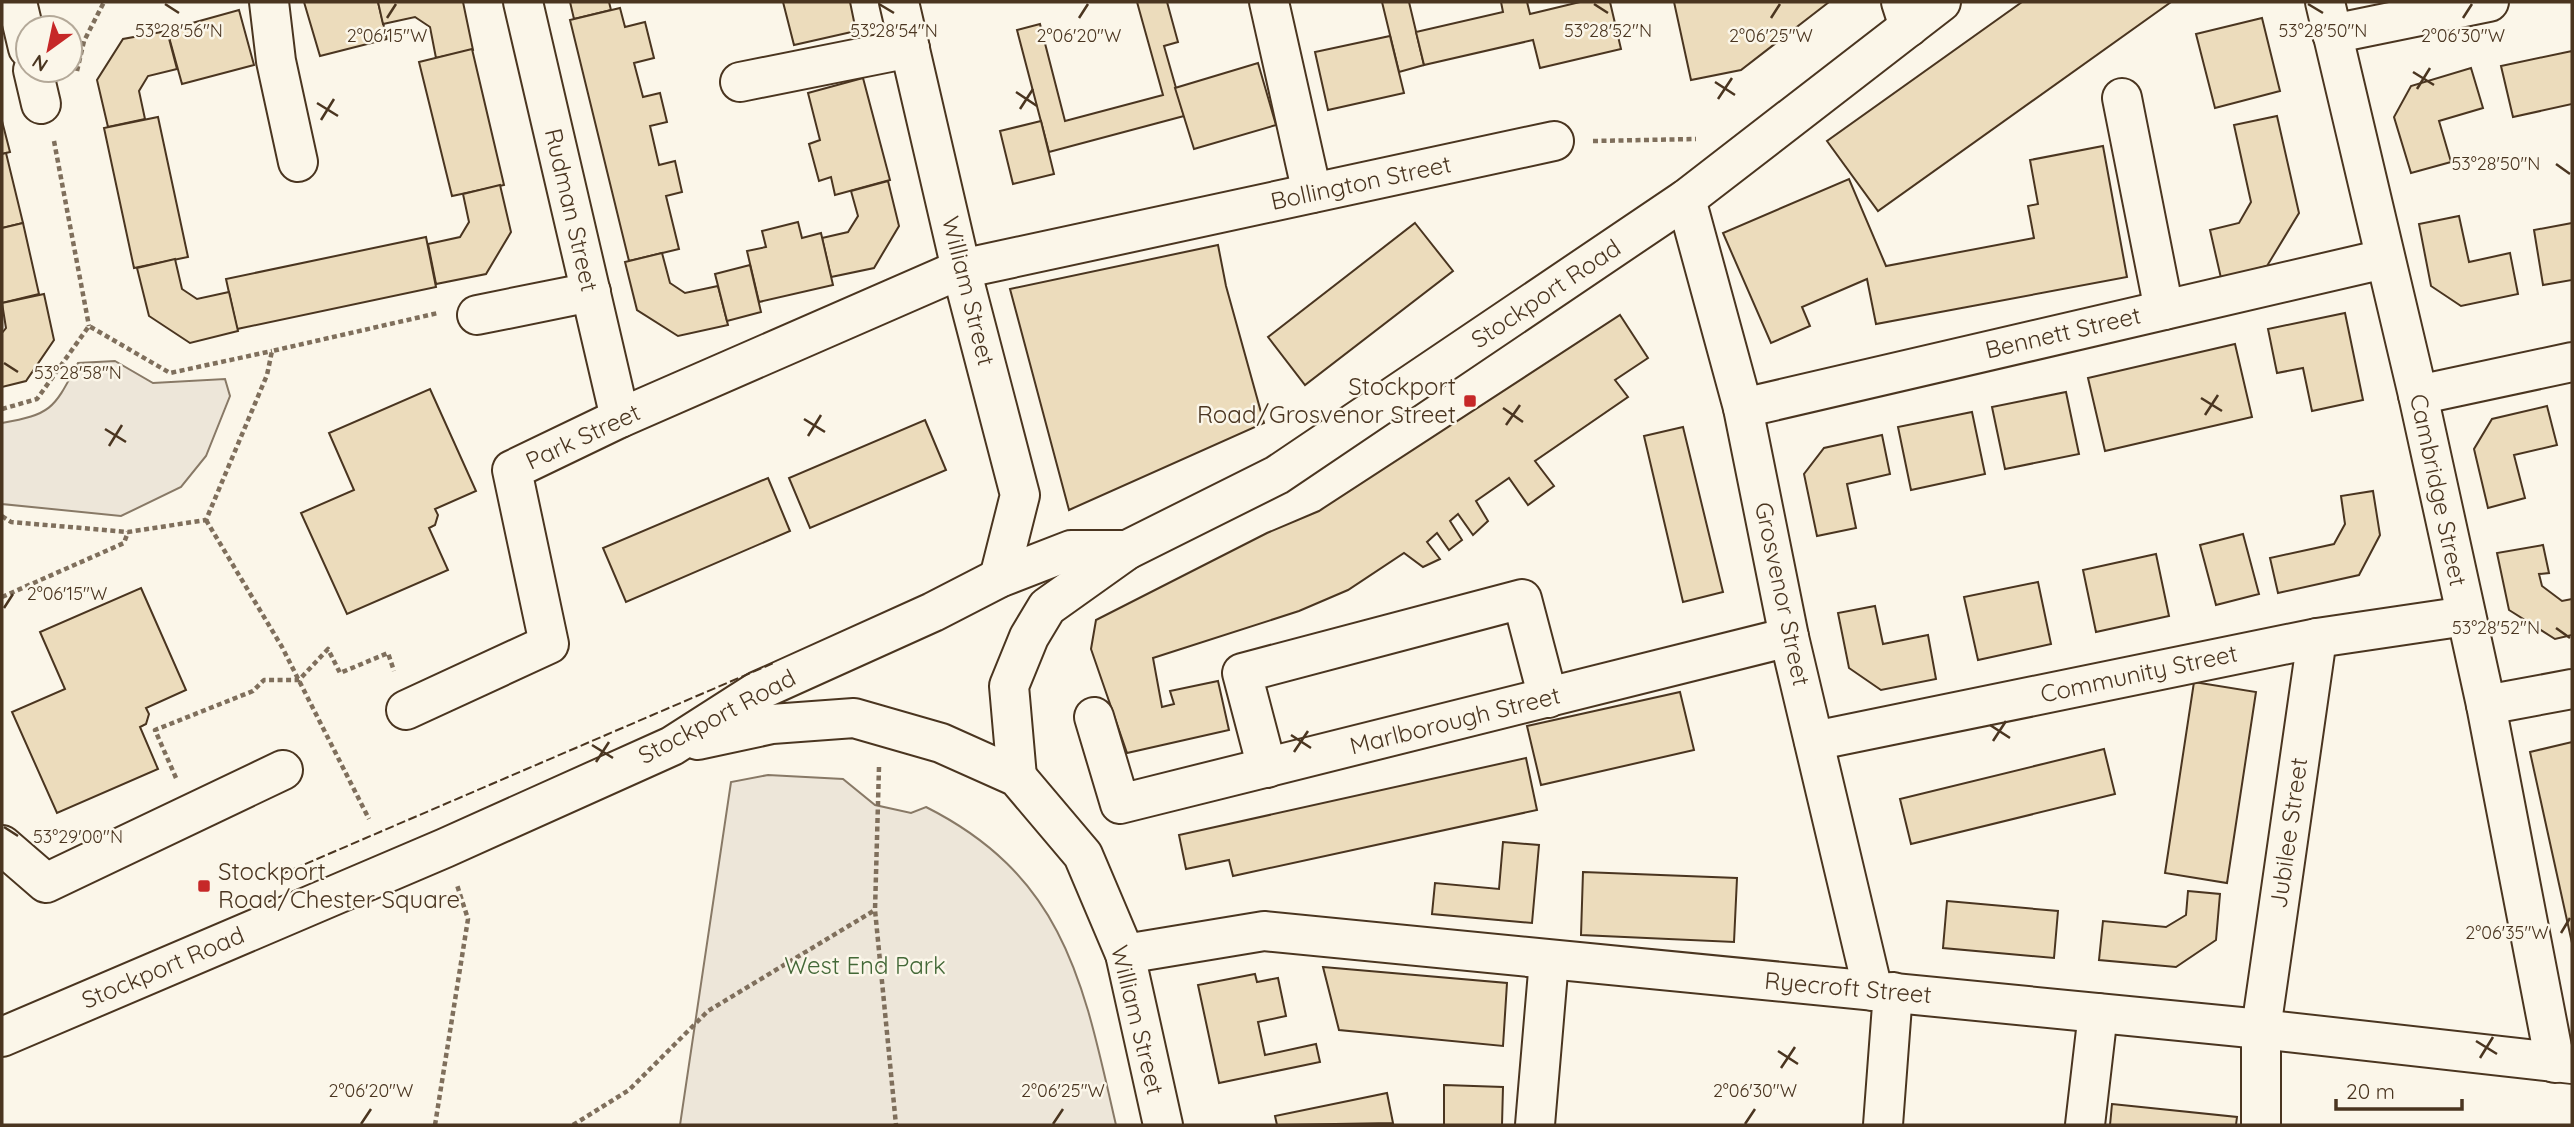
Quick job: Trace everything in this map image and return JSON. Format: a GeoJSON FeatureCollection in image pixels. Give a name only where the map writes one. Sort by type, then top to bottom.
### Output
{"type":"FeatureCollection","features":[{"type":"Feature","properties":{"kind":"main road"},"geometry":{"type":"LineString","coordinates":[[2,5],[15,2]]}},
{"type":"Feature","properties":{"kind":"main road"},"geometry":{"type":"LineString","coordinates":[[269,2],[276,61],[298,162]]}},
{"type":"Feature","properties":{"kind":"main road","name":"Rudman Street"},"geometry":{"type":"LineString","coordinates":[[523,2],[620,418]]}},
{"type":"Feature","properties":{"kind":"main road","name":"William Street"},"geometry":{"type":"LineString","coordinates":[[900,2],[961,269],[1020,495],[999,578]]}},
{"type":"Feature","properties":{"kind":"main road"},"geometry":{"type":"LineString","coordinates":[[1269,2],[1312,193]]}},
{"type":"Feature","properties":{"kind":"main road","name":"Stockport Road"},"geometry":{"type":"LineString","coordinates":[[1017,777],[1009,685],[1029,637],[1047,607],[1127,550],[1277,475],[1686,199],[1905,14],[1941,2]]}},
{"type":"Feature","properties":{"kind":"main road"},"geometry":{"type":"LineString","coordinates":[[2329,18],[2489,2]]}},
{"type":"Feature","properties":{"kind":"main road","name":"Cambridge Street"},"geometry":{"type":"LineString","coordinates":[[2329,18],[2418,395],[2564,1063]]}},
{"type":"Feature","properties":{"kind":"main road"},"geometry":{"type":"LineString","coordinates":[[740,82],[910,48]]}},
{"type":"Feature","properties":{"kind":"main road"},"geometry":{"type":"LineString","coordinates":[[2122,98],[2164,310]]}},
{"type":"Feature","properties":{"kind":"main road","name":"Bollington Street"},"geometry":{"type":"LineString","coordinates":[[961,269],[1554,141]]}},
{"type":"Feature","properties":{"kind":"main road","name":"Grosvenor Street"},"geometry":{"type":"LineString","coordinates":[[1686,199],[1743,408],[1789,638],[1814,741],[1883,991],[1883,1125]]}},
{"type":"Feature","properties":{"kind":"main road","name":"Bennett Street"},"geometry":{"type":"LineString","coordinates":[[1743,408],[2384,259]]}},
{"type":"Feature","properties":{"kind":"main road","name":"Park Street"},"geometry":{"type":"LineString","coordinates":[[406,710],[549,644],[512,470],[620,418],[961,269]]}},
{"type":"Feature","properties":{"kind":"main road"},"geometry":{"type":"LineString","coordinates":[[477,315],[591,292]]}},
{"type":"Feature","properties":{"kind":"main road"},"geometry":{"type":"LineString","coordinates":[[2418,395],[2572,362]]}},
{"type":"Feature","properties":{"kind":"main road","name":"Stockport Road"},"geometry":{"type":"LineString","coordinates":[[2,1037],[445,848],[672,746],[758,691],[999,578],[1071,550],[1127,550]]}},
{"type":"Feature","properties":{"kind":"main road"},"geometry":{"type":"LineString","coordinates":[[1267,768],[1241,673],[1522,599],[1548,698]]}},
{"type":"Feature","properties":{"kind":"main road","name":"Community Street"},"geometry":{"type":"LineString","coordinates":[[1814,741],[2317,638],[2466,616]]}},
{"type":"Feature","properties":{"kind":"main road","name":"Marlborough Street"},"geometry":{"type":"LineString","coordinates":[[1094,717],[1120,804],[1789,638]]}},
{"type":"Feature","properties":{"kind":"main road","name":"Jubilee Street"},"geometry":{"type":"LineString","coordinates":[[2261,1125],[2261,1029],[2317,638]]}},
{"type":"Feature","properties":{"kind":"main road"},"geometry":{"type":"LineString","coordinates":[[2486,705],[2572,689]]}},
{"type":"Feature","properties":{"kind":"main road"},"geometry":{"type":"LineString","coordinates":[[672,746],[772,724],[854,718],[941,743],[1017,777]]}},
{"type":"Feature","properties":{"kind":"main road"},"geometry":{"type":"LineString","coordinates":[[2,845],[46,883],[282,770]]}},
{"type":"Feature","properties":{"kind":"main road","name":"William Street"},"geometry":{"type":"LineString","coordinates":[[1017,777],[1083,855],[1125,954],[1163,1125]]}},
{"type":"Feature","properties":{"kind":"main road","name":"Ryecroft Street"},"geometry":{"type":"LineString","coordinates":[[1125,954],[1264,931],[2261,1029],[2564,1063]]}},
{"type":"Feature","properties":{"kind":"main road"},"geometry":{"type":"LineString","coordinates":[[1535,1125],[1549,960]]}},
{"type":"Feature","properties":{"kind":"main road"},"geometry":{"type":"LineString","coordinates":[[2085,1125],[2098,1013]]}},
{"type":"Feature","properties":{"kind":"path"},"geometry":{"type":"LineString","coordinates":[[2,409],[37,399],[89,326],[53,139],[39,103]]}},
{"type":"Feature","properties":{"kind":"path"},"geometry":{"type":"LineString","coordinates":[[1554,141],[1699,139]]}},
{"type":"Feature","properties":{"kind":"path"},"geometry":{"type":"LineString","coordinates":[[89,326],[170,373],[448,311],[477,315]]}},
{"type":"Feature","properties":{"kind":"path"},"geometry":{"type":"LineString","coordinates":[[206,520],[267,375],[272,351]]}},
{"type":"Feature","properties":{"kind":"path"},"geometry":{"type":"LineString","coordinates":[[2,516],[11,522],[128,531],[206,520]]}},
{"type":"Feature","properties":{"kind":"path"},"geometry":{"type":"LineString","coordinates":[[206,520],[299,680],[369,819]]}},
{"type":"Feature","properties":{"kind":"path"},"geometry":{"type":"LineString","coordinates":[[2,597],[124,543],[128,531]]}},
{"type":"Feature","properties":{"kind":"path"},"geometry":{"type":"LineString","coordinates":[[191,813],[155,730],[253,691],[264,680],[299,680],[328,649],[340,673],[388,653],[406,710]]}},
{"type":"Feature","properties":{"kind":"path"},"geometry":{"type":"LineString","coordinates":[[880,724],[876,910],[896,1125]]}},
{"type":"Feature","properties":{"kind":"path"},"geometry":{"type":"LineString","coordinates":[[435,1125],[468,919],[445,848]]}},
{"type":"Feature","properties":{"kind":"path"},"geometry":{"type":"LineString","coordinates":[[572,1125],[629,1090],[708,1011],[876,910]]}},
{"type":"Feature","properties":{"kind":"green space"},"geometry":{"type":"Polygon","coordinates":[[[115,361],[153,383],[225,379],[230,396],[206,456],[181,487],[121,516],[2,504],[2,423],[32,416],[50,407],[78,363],[115,361]]]}},
{"type":"Feature","properties":{"kind":"green space","name":"West End Park"},"geometry":{"type":"Polygon","coordinates":[[[768,775],[843,779],[875,805],[911,813],[926,807],[973,835],[1011,867],[1040,902],[1062,941],[1079,982],[1093,1027],[1116,1125],[680,1125],[731,782],[768,775]]]}},
{"type":"Feature","properties":{"kind":"building"},"geometry":{"type":"Polygon","coordinates":[[[304,2],[378,2],[387,39],[320,56],[304,2]]]}},
{"type":"Feature","properties":{"kind":"building"},"geometry":{"type":"Polygon","coordinates":[[[378,2],[463,2],[473,50],[436,58],[430,27],[415,17],[383,24],[378,2]]]}},
{"type":"Feature","properties":{"kind":"building"},"geometry":{"type":"Polygon","coordinates":[[[570,2],[609,2],[611,10],[574,19],[570,2]]]}},
{"type":"Feature","properties":{"kind":"building"},"geometry":{"type":"Polygon","coordinates":[[[783,2],[850,2],[856,31],[794,45],[783,2]]]}},
{"type":"Feature","properties":{"kind":"building"},"geometry":{"type":"Polygon","coordinates":[[[1137,2],[1167,2],[1178,42],[1164,46],[1184,116],[1049,152],[1017,30],[1040,24],[1065,121],[1163,95],[1137,2]]]}},
{"type":"Feature","properties":{"kind":"building"},"geometry":{"type":"Polygon","coordinates":[[[1382,2],[1409,2],[1424,65],[1399,72],[1382,2]]]}},
{"type":"Feature","properties":{"kind":"building"},"geometry":{"type":"Polygon","coordinates":[[[1501,2],[1527,2],[1530,14],[1580,2],[1610,2],[1621,49],[1540,68],[1533,40],[1424,65],[1416,32],[1503,12],[1501,2]]]}},
{"type":"Feature","properties":{"kind":"building"},"geometry":{"type":"Polygon","coordinates":[[[1674,2],[1829,2],[1741,70],[1691,80],[1674,2]]]}},
{"type":"Feature","properties":{"kind":"building"},"geometry":{"type":"Polygon","coordinates":[[[2022,2],[2171,2],[1878,211],[1827,141],[2022,2]]]}},
{"type":"Feature","properties":{"kind":"building"},"geometry":{"type":"Polygon","coordinates":[[[620,8],[625,27],[645,22],[654,58],[634,63],[643,97],[660,93],[667,122],[650,126],[659,165],[675,161],[682,192],[666,196],[679,249],[629,261],[570,20],[620,8]]]}},
{"type":"Feature","properties":{"kind":"building"},"geometry":{"type":"Polygon","coordinates":[[[239,10],[254,65],[182,84],[167,30],[239,10]]]}},
{"type":"Feature","properties":{"kind":"building"},"geometry":{"type":"Polygon","coordinates":[[[2262,18],[2280,91],[2215,108],[2196,34],[2262,18]]]}},
{"type":"Feature","properties":{"kind":"building"},"geometry":{"type":"Polygon","coordinates":[[[167,31],[177,69],[148,76],[139,91],[145,119],[108,127],[97,80],[123,39],[167,31]]]}},
{"type":"Feature","properties":{"kind":"building"},"geometry":{"type":"Polygon","coordinates":[[[1390,36],[1404,93],[1328,110],[1315,52],[1390,36]]]}},
{"type":"Feature","properties":{"kind":"building"},"geometry":{"type":"Polygon","coordinates":[[[472,49],[504,185],[452,196],[419,62],[472,49]]]}},
{"type":"Feature","properties":{"kind":"building"},"geometry":{"type":"Polygon","coordinates":[[[2572,51],[2572,104],[2513,117],[2501,66],[2572,51]]]}},
{"type":"Feature","properties":{"kind":"building"},"geometry":{"type":"Polygon","coordinates":[[[1258,63],[1276,125],[1194,149],[1175,88],[1258,63]]]}},
{"type":"Feature","properties":{"kind":"building"},"geometry":{"type":"Polygon","coordinates":[[[2471,68],[2483,108],[2439,121],[2451,162],[2411,173],[2394,117],[2411,86],[2471,68]]]}},
{"type":"Feature","properties":{"kind":"building"},"geometry":{"type":"Polygon","coordinates":[[[863,78],[890,180],[835,195],[831,177],[819,181],[809,144],[820,140],[808,93],[863,78]]]}},
{"type":"Feature","properties":{"kind":"building"},"geometry":{"type":"Polygon","coordinates":[[[2277,116],[2299,213],[2267,266],[2221,278],[2210,230],[2239,223],[2251,202],[2234,125],[2277,116]]]}},
{"type":"Feature","properties":{"kind":"building"},"geometry":{"type":"Polygon","coordinates":[[[158,117],[188,257],[134,268],[104,128],[158,117]]]}},
{"type":"Feature","properties":{"kind":"building"},"geometry":{"type":"Polygon","coordinates":[[[2,121],[10,152],[2,154],[2,121]]]}},
{"type":"Feature","properties":{"kind":"building"},"geometry":{"type":"Polygon","coordinates":[[[1041,121],[1054,174],[1013,184],[1000,131],[1041,121]]]}},
{"type":"Feature","properties":{"kind":"building"},"geometry":{"type":"Polygon","coordinates":[[[2103,146],[2127,277],[1876,324],[1867,279],[1802,307],[1810,326],[1771,343],[1723,233],[1849,179],[1886,266],[2034,238],[2028,206],[2038,204],[2030,160],[2103,146]]]}},
{"type":"Feature","properties":{"kind":"building"},"geometry":{"type":"Polygon","coordinates":[[[6,153],[23,223],[2,228],[2,154],[6,153]]]}},
{"type":"Feature","properties":{"kind":"building"},"geometry":{"type":"Polygon","coordinates":[[[888,181],[899,226],[874,268],[831,277],[822,238],[848,232],[858,216],[851,191],[888,181]]]}},
{"type":"Feature","properties":{"kind":"building"},"geometry":{"type":"Polygon","coordinates":[[[500,185],[511,232],[486,274],[436,284],[428,244],[460,237],[469,222],[463,194],[500,185]]]}},
{"type":"Feature","properties":{"kind":"building"},"geometry":{"type":"Polygon","coordinates":[[[2459,216],[2469,262],[2510,253],[2518,294],[2461,306],[2431,286],[2419,224],[2459,216]]]}},
{"type":"Feature","properties":{"kind":"building"},"geometry":{"type":"Polygon","coordinates":[[[798,222],[802,238],[821,233],[833,285],[759,302],[747,251],[766,247],[762,231],[798,222]]]}},
{"type":"Feature","properties":{"kind":"building"},"geometry":{"type":"Polygon","coordinates":[[[23,223],[39,294],[2,303],[2,228],[23,223]]]}},
{"type":"Feature","properties":{"kind":"building"},"geometry":{"type":"Polygon","coordinates":[[[1415,223],[1453,271],[1305,385],[1268,337],[1415,223]]]}},
{"type":"Feature","properties":{"kind":"building"},"geometry":{"type":"Polygon","coordinates":[[[2572,223],[2572,280],[2543,285],[2534,230],[2572,223]]]}},
{"type":"Feature","properties":{"kind":"building"},"geometry":{"type":"Polygon","coordinates":[[[426,237],[436,287],[237,329],[226,279],[426,237]]]}},
{"type":"Feature","properties":{"kind":"building"},"geometry":{"type":"Polygon","coordinates":[[[1218,245],[1226,286],[1264,423],[1069,510],[1010,289],[1218,245]]]}},
{"type":"Feature","properties":{"kind":"building"},"geometry":{"type":"Polygon","coordinates":[[[662,253],[670,283],[685,293],[718,286],[728,325],[678,336],[637,310],[625,262],[662,253]]]}},
{"type":"Feature","properties":{"kind":"building"},"geometry":{"type":"Polygon","coordinates":[[[175,259],[182,289],[197,299],[229,292],[238,331],[190,343],[149,316],[137,268],[175,259]]]}},
{"type":"Feature","properties":{"kind":"building"},"geometry":{"type":"Polygon","coordinates":[[[750,265],[761,312],[727,321],[715,274],[750,265]]]}},
{"type":"Feature","properties":{"kind":"building"},"geometry":{"type":"Polygon","coordinates":[[[44,294],[54,340],[26,381],[2,387],[2,333],[6,328],[2,303],[44,294]]]}},
{"type":"Feature","properties":{"kind":"building"},"geometry":{"type":"Polygon","coordinates":[[[2345,313],[2363,400],[2312,411],[2303,368],[2277,373],[2268,329],[2345,313]]]}},
{"type":"Feature","properties":{"kind":"building"},"geometry":{"type":"Polygon","coordinates":[[[1620,315],[1648,358],[1615,380],[1628,397],[1535,461],[1554,486],[1528,505],[1509,478],[1476,501],[1488,521],[1473,535],[1458,514],[1450,521],[1462,540],[1449,550],[1437,533],[1427,542],[1440,559],[1423,567],[1404,553],[1348,590],[1299,611],[1153,658],[1162,707],[1174,704],[1170,691],[1218,681],[1229,730],[1127,753],[1091,649],[1096,620],[1267,533],[1319,511],[1620,315]]]}},
{"type":"Feature","properties":{"kind":"building"},"geometry":{"type":"Polygon","coordinates":[[[2235,344],[2252,417],[2105,451],[2088,378],[2235,344]]]}},
{"type":"Feature","properties":{"kind":"building"},"geometry":{"type":"Polygon","coordinates":[[[430,389],[476,491],[435,509],[438,515],[435,525],[429,528],[448,570],[347,614],[301,513],[354,490],[329,433],[430,389]]]}},
{"type":"Feature","properties":{"kind":"building"},"geometry":{"type":"Polygon","coordinates":[[[2066,392],[2079,454],[2005,469],[1992,407],[2066,392]]]}},
{"type":"Feature","properties":{"kind":"building"},"geometry":{"type":"Polygon","coordinates":[[[2547,406],[2557,445],[2514,455],[2525,498],[2488,508],[2474,449],[2492,419],[2547,406]]]}},
{"type":"Feature","properties":{"kind":"building"},"geometry":{"type":"Polygon","coordinates":[[[1972,412],[1985,474],[1911,490],[1898,427],[1972,412]]]}},
{"type":"Feature","properties":{"kind":"building"},"geometry":{"type":"Polygon","coordinates":[[[925,420],[946,470],[810,528],[789,478],[925,420]]]}},
{"type":"Feature","properties":{"kind":"building"},"geometry":{"type":"Polygon","coordinates":[[[1683,427],[1723,592],[1683,602],[1644,436],[1683,427]]]}},
{"type":"Feature","properties":{"kind":"building"},"geometry":{"type":"Polygon","coordinates":[[[1882,435],[1890,474],[1847,484],[1856,528],[1817,536],[1804,474],[1824,448],[1882,435]]]}},
{"type":"Feature","properties":{"kind":"building"},"geometry":{"type":"Polygon","coordinates":[[[768,478],[790,531],[626,602],[603,548],[768,478]]]}},
{"type":"Feature","properties":{"kind":"building"},"geometry":{"type":"Polygon","coordinates":[[[2373,491],[2380,535],[2359,575],[2278,593],[2270,558],[2334,544],[2345,524],[2341,496],[2373,491]]]}},
{"type":"Feature","properties":{"kind":"building"},"geometry":{"type":"Polygon","coordinates":[[[2243,534],[2259,594],[2216,605],[2200,545],[2243,534]]]}},
{"type":"Feature","properties":{"kind":"building"},"geometry":{"type":"Polygon","coordinates":[[[2543,545],[2549,573],[2539,574],[2542,586],[2562,601],[2572,599],[2572,635],[2555,639],[2509,610],[2497,553],[2543,545]]]}},
{"type":"Feature","properties":{"kind":"building"},"geometry":{"type":"Polygon","coordinates":[[[2156,554],[2169,616],[2096,632],[2083,570],[2156,554]]]}},
{"type":"Feature","properties":{"kind":"building"},"geometry":{"type":"Polygon","coordinates":[[[2038,582],[2051,644],[1978,660],[1964,597],[2038,582]]]}},
{"type":"Feature","properties":{"kind":"building"},"geometry":{"type":"Polygon","coordinates":[[[141,588],[186,690],[146,708],[149,714],[146,724],[140,727],[158,769],[57,813],[12,712],[65,689],[40,632],[141,588]]]}},
{"type":"Feature","properties":{"kind":"building"},"geometry":{"type":"Polygon","coordinates":[[[1875,606],[1883,644],[1928,635],[1936,679],[1881,690],[1849,668],[1838,613],[1875,606]]]}},
{"type":"Feature","properties":{"kind":"building"},"geometry":{"type":"Polygon","coordinates":[[[2194,682],[2256,692],[2227,883],[2165,873],[2194,682]]]}},
{"type":"Feature","properties":{"kind":"building"},"geometry":{"type":"Polygon","coordinates":[[[1680,692],[1694,750],[1541,785],[1527,726],[1680,692]]]}},
{"type":"Feature","properties":{"kind":"building"},"geometry":{"type":"Polygon","coordinates":[[[2572,742],[2572,943],[2530,752],[2572,742]]]}},
{"type":"Feature","properties":{"kind":"building"},"geometry":{"type":"Polygon","coordinates":[[[2104,749],[2115,794],[1911,844],[1900,799],[2104,749]]]}},
{"type":"Feature","properties":{"kind":"building"},"geometry":{"type":"Polygon","coordinates":[[[1526,758],[1537,810],[1233,876],[1229,860],[1186,869],[1179,835],[1526,758]]]}},
{"type":"Feature","properties":{"kind":"building"},"geometry":{"type":"Polygon","coordinates":[[[1503,842],[1539,845],[1532,923],[1432,914],[1435,883],[1499,889],[1503,842]]]}},
{"type":"Feature","properties":{"kind":"building"},"geometry":{"type":"Polygon","coordinates":[[[1583,872],[1737,878],[1734,942],[1581,935],[1583,872]]]}},
{"type":"Feature","properties":{"kind":"building"},"geometry":{"type":"Polygon","coordinates":[[[2188,891],[2220,894],[2216,940],[2176,967],[2099,960],[2103,921],[2166,927],[2186,915],[2188,891]]]}},
{"type":"Feature","properties":{"kind":"building"},"geometry":{"type":"Polygon","coordinates":[[[1947,901],[2058,911],[2054,958],[1943,948],[1947,901]]]}},
{"type":"Feature","properties":{"kind":"building"},"geometry":{"type":"Polygon","coordinates":[[[1323,967],[1507,983],[1503,1046],[1339,1030],[1323,967]]]}},
{"type":"Feature","properties":{"kind":"building"},"geometry":{"type":"Polygon","coordinates":[[[1255,974],[1257,982],[1278,978],[1286,1016],[1258,1022],[1265,1055],[1316,1044],[1320,1062],[1219,1083],[1198,985],[1255,974]]]}},
{"type":"Feature","properties":{"kind":"building"},"geometry":{"type":"Polygon","coordinates":[[[1444,1085],[1503,1087],[1502,1125],[1444,1125],[1444,1085]]]}},
{"type":"Feature","properties":{"kind":"building"},"geometry":{"type":"Polygon","coordinates":[[[1387,1093],[1393,1123],[1277,1125],[1275,1116],[1387,1093]]]}},
{"type":"Feature","properties":{"kind":"building"},"geometry":{"type":"Polygon","coordinates":[[[2112,1104],[2237,1117],[2236,1125],[2110,1125],[2112,1104]]]}},
{"type":"Feature","properties":{"kind":"fence"},"geometry":{"type":"LineString","coordinates":[[282,874],[776,662]]}},
{"type":"Feature","properties":{"kind":"place","name":"Stockport Road/Grosvenor Street"},"geometry":{"type":"Point","coordinates":[1470,401]}},
{"type":"Feature","properties":{"kind":"place","name":"Stockport Road/Chester Square"},"geometry":{"type":"Point","coordinates":[204,886]}}]}
